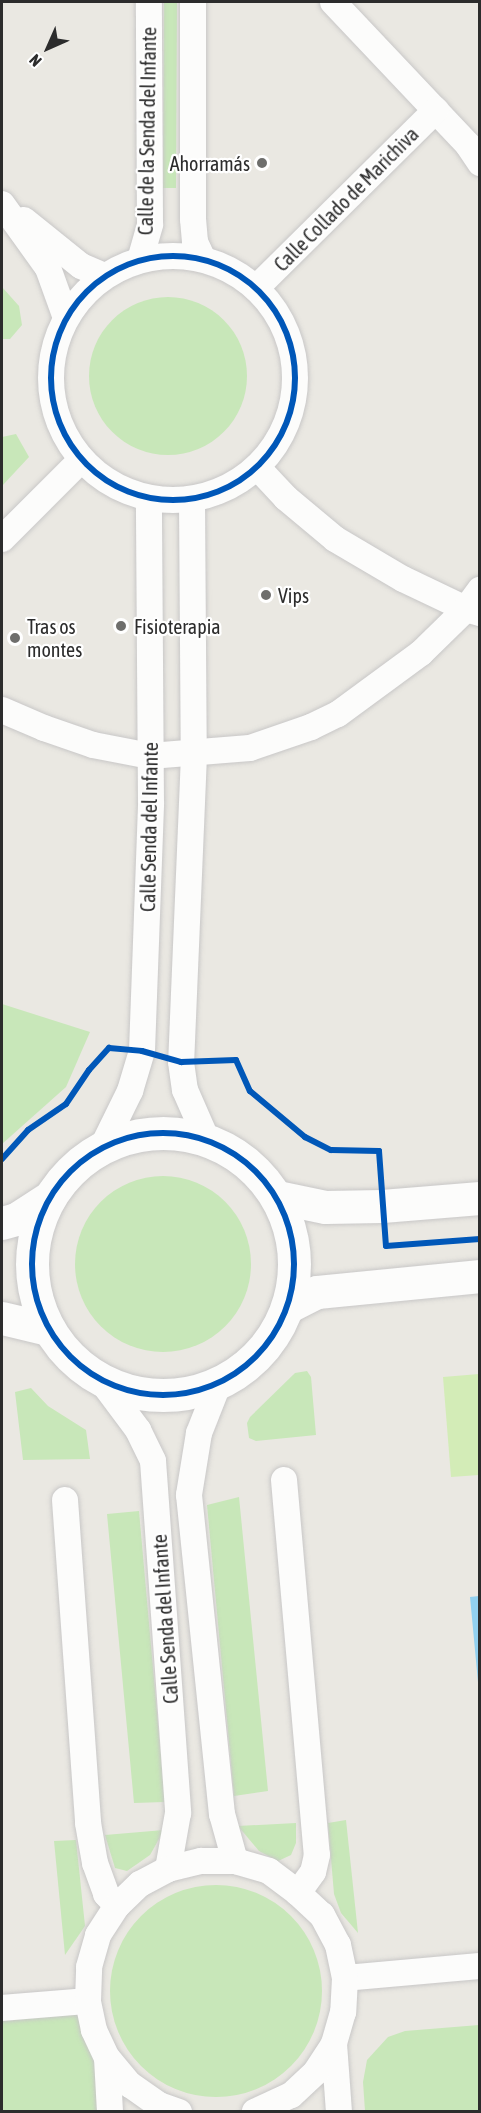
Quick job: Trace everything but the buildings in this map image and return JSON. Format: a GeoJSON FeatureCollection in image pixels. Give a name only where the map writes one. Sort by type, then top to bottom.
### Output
{"type":"FeatureCollection","features":[{"type":"Feature","properties":{"kind":"street","name":"Calle de la Senda del Infante"},"geometry":{"type":"LineString","coordinates":[[140,260],[150,224],[149,2]]}},
{"type":"Feature","properties":{"kind":"street"},"geometry":{"type":"LineString","coordinates":[[193,2],[193,219],[195,242],[203,259]]}},
{"type":"Feature","properties":{"kind":"street"},"geometry":{"type":"LineString","coordinates":[[333,2],[468,145],[480,163]]}},
{"type":"Feature","properties":{"kind":"street","name":"Calle Collado de Marichiva"},"geometry":{"type":"LineString","coordinates":[[256,288],[436,110]]}},
{"type":"Feature","properties":{"kind":"street"},"geometry":{"type":"LineString","coordinates":[[2,203],[81,266],[105,276]]}},
{"type":"Feature","properties":{"kind":"street"},"geometry":{"type":"LineString","coordinates":[[2,203],[48,268],[66,318]]}},
{"type":"Feature","properties":{"kind":"street"},"geometry":{"type":"LineString","coordinates":[[171,256],[203,259],[237,274],[256,288],[278,314],[291,345],[296,378],[292,411],[278,442],[258,468],[231,487],[192,500],[149,499],[124,490],[101,477],[81,460],[61,425],[51,388],[53,357],[66,318],[85,292],[105,276],[140,260],[171,256]]}},
{"type":"Feature","properties":{"kind":"street"},"geometry":{"type":"LineString","coordinates":[[2,539],[81,460]]}},
{"type":"Feature","properties":{"kind":"street"},"geometry":{"type":"LineString","coordinates":[[2,710],[93,745],[150,756],[250,748],[311,727],[338,714],[421,653],[475,604],[403,579],[335,539],[286,498],[258,468]]}},
{"type":"Feature","properties":{"kind":"street","name":"Calle Senda del Infante"},"geometry":{"type":"LineString","coordinates":[[102,1148],[130,1091],[142,1051],[150,756],[149,499]]}},
{"type":"Feature","properties":{"kind":"street","name":"Calle Senda del Infante"},"geometry":{"type":"LineString","coordinates":[[192,500],[194,754],[181,1062],[185,1090],[207,1140]]}},
{"type":"Feature","properties":{"kind":"street"},"geometry":{"type":"LineString","coordinates":[[172,1133],[207,1140],[247,1162],[277,1197],[291,1231],[295,1269],[289,1306],[275,1335],[249,1362],[218,1385],[173,1396],[129,1391],[103,1383],[62,1349],[48,1329],[37,1305],[31,1278],[32,1252],[50,1197],[72,1169],[102,1148],[136,1135],[172,1133]]}},
{"type":"Feature","properties":{"kind":"street"},"geometry":{"type":"LineString","coordinates":[[2,1223],[16,1219],[50,1197]]}},
{"type":"Feature","properties":{"kind":"street"},"geometry":{"type":"LineString","coordinates":[[277,1197],[325,1208],[480,1198]]}},
{"type":"Feature","properties":{"kind":"street"},"geometry":{"type":"LineString","coordinates":[[289,1306],[316,1292],[480,1276]]}},
{"type":"Feature","properties":{"kind":"street"},"geometry":{"type":"LineString","coordinates":[[2,1318],[48,1329]]}},
{"type":"Feature","properties":{"kind":"street","name":"Calle Senda del Infante"},"geometry":{"type":"LineString","coordinates":[[103,1383],[138,1430],[153,1461],[178,1813],[168,1869]]}},
{"type":"Feature","properties":{"kind":"street","name":"Calle Senda del Infante"},"geometry":{"type":"LineString","coordinates":[[218,1385],[199,1433],[189,1495],[222,1814],[235,1861]]}},
{"type":"Feature","properties":{"kind":"street"},"geometry":{"type":"LineString","coordinates":[[284,1480],[317,1855],[313,1872],[298,1893]]}},
{"type":"Feature","properties":{"kind":"street"},"geometry":{"type":"LineString","coordinates":[[65,1500],[88,1823],[95,1863],[106,1894],[117,1906]]}},
{"type":"Feature","properties":{"kind":"street"},"geometry":{"type":"LineString","coordinates":[[179,2112],[159,2105],[130,2085],[107,2058],[94,2030],[88,2001],[89,1967],[98,1935],[117,1906],[140,1884],[168,1869],[201,1861],[235,1861],[269,1871],[322,1915],[338,1945],[345,1978],[343,2012],[334,2043],[316,2072],[291,2095],[255,2112]]}},
{"type":"Feature","properties":{"kind":"street"},"geometry":{"type":"LineString","coordinates":[[345,1978],[480,1966]]}},
{"type":"Feature","properties":{"kind":"street"},"geometry":{"type":"LineString","coordinates":[[2,2008],[88,2001]]}},
{"type":"Feature","properties":{"kind":"street"},"geometry":{"type":"LineString","coordinates":[[334,2043],[339,2112]]}},
{"type":"Feature","properties":{"kind":"street"},"geometry":{"type":"LineString","coordinates":[[107,2058],[110,2112]]}},
{"type":"Feature","properties":{"kind":"green space"},"geometry":{"type":"Polygon","coordinates":[[[164,2],[177,2],[176,188],[163,188],[164,2]]]}},
{"type":"Feature","properties":{"kind":"green space"},"geometry":{"type":"Polygon","coordinates":[[[2,287],[19,306],[22,325],[10,339],[2,339],[2,287]]]}},
{"type":"Feature","properties":{"kind":"green space"},"geometry":{"type":"Polygon","coordinates":[[[168,297],[183,298],[198,303],[212,310],[224,320],[234,332],[241,346],[246,361],[246,391],[241,406],[234,420],[224,432],[212,442],[198,449],[183,454],[168,455],[153,454],[138,449],[124,442],[112,432],[102,420],[95,406],[90,391],[89,376],[90,361],[95,346],[102,332],[112,320],[124,310],[138,303],[153,298],[168,297]]]}},
{"type":"Feature","properties":{"kind":"green space"},"geometry":{"type":"Polygon","coordinates":[[[16,434],[29,457],[2,486],[2,437],[16,434]]]}},
{"type":"Feature","properties":{"kind":"green space"},"geometry":{"type":"Polygon","coordinates":[[[2,1004],[90,1032],[66,1087],[2,1144],[2,1004]]]}},
{"type":"Feature","properties":{"kind":"green space"},"geometry":{"type":"Polygon","coordinates":[[[163,1176],[180,1177],[197,1182],[225,1202],[245,1230],[250,1247],[250,1281],[245,1298],[225,1326],[197,1346],[180,1351],[163,1352],[146,1351],[129,1346],[101,1326],[81,1298],[76,1281],[75,1264],[76,1247],[81,1230],[101,1202],[129,1182],[146,1177],[163,1176]]]}},
{"type":"Feature","properties":{"kind":"green space"},"geometry":{"type":"Polygon","coordinates":[[[307,1371],[311,1377],[316,1435],[256,1441],[249,1438],[247,1423],[250,1417],[295,1373],[307,1371]]]}},
{"type":"Feature","properties":{"kind":"green space"},"geometry":{"type":"Polygon","coordinates":[[[479,1374],[479,1475],[451,1477],[443,1377],[479,1374]]]}},
{"type":"Feature","properties":{"kind":"green space"},"geometry":{"type":"Polygon","coordinates":[[[31,1388],[48,1406],[86,1430],[90,1459],[23,1460],[15,1392],[31,1388]]]}},
{"type":"Feature","properties":{"kind":"green space"},"geometry":{"type":"Polygon","coordinates":[[[239,1497],[268,1791],[234,1796],[207,1505],[239,1497]]]}},
{"type":"Feature","properties":{"kind":"green space"},"geometry":{"type":"Polygon","coordinates":[[[139,1511],[165,1802],[134,1803],[107,1514],[139,1511]]]}},
{"type":"Feature","properties":{"kind":"green space"},"geometry":{"type":"Polygon","coordinates":[[[346,1820],[358,1933],[341,1913],[334,1894],[328,1823],[346,1820]]]}},
{"type":"Feature","properties":{"kind":"green space"},"geometry":{"type":"Polygon","coordinates":[[[296,1823],[296,1843],[291,1855],[278,1861],[259,1851],[238,1826],[296,1823]]]}},
{"type":"Feature","properties":{"kind":"green space"},"geometry":{"type":"Polygon","coordinates":[[[164,1830],[150,1855],[127,1871],[115,1868],[105,1835],[164,1830]]]}},
{"type":"Feature","properties":{"kind":"green space"},"geometry":{"type":"Polygon","coordinates":[[[76,1840],[85,1926],[65,1955],[54,1841],[76,1840]]]}},
{"type":"Feature","properties":{"kind":"green space"},"geometry":{"type":"Polygon","coordinates":[[[216,1885],[237,1887],[257,1893],[275,1903],[291,1916],[304,1932],[314,1950],[320,1970],[322,1991],[320,2012],[314,2032],[304,2050],[291,2066],[275,2079],[257,2089],[237,2095],[216,2097],[195,2095],[175,2089],[157,2079],[141,2066],[128,2050],[118,2032],[112,2012],[110,1991],[112,1970],[118,1950],[128,1932],[141,1916],[157,1903],[175,1893],[195,1887],[216,1885]]]}},
{"type":"Feature","properties":{"kind":"green space"},"geometry":{"type":"Polygon","coordinates":[[[88,2001],[110,2111],[2,2112],[2,2008],[88,2001]]]}},
{"type":"Feature","properties":{"kind":"green space"},"geometry":{"type":"Polygon","coordinates":[[[479,2025],[479,2111],[365,2111],[363,2082],[367,2060],[388,2037],[405,2031],[479,2025]]]}},
{"type":"Feature","properties":{"kind":"water"},"geometry":{"type":"Polygon","coordinates":[[[479,1596],[480,1682],[478,1682],[470,1597],[479,1596]]]}},
{"type":"Feature","properties":{"kind":"cycle path"},"geometry":{"type":"LineString","coordinates":[[161,256],[185,256],[208,261],[231,270],[251,284],[267,300],[286,331],[293,354],[295,378],[293,402],[281,436],[267,456],[251,472],[231,486],[208,495],[185,500],[161,500],[138,495],[115,486],[95,472],[79,456],[65,436],[56,413],[51,390],[51,366],[56,343],[65,320],[79,300],[95,284],[115,270],[138,261],[161,256]]}},
{"type":"Feature","properties":{"kind":"cycle path"},"geometry":{"type":"LineString","coordinates":[[2,1159],[28,1130],[66,1104],[89,1070],[109,1048],[142,1051],[181,1062],[236,1060],[250,1091],[305,1137],[331,1150],[379,1151],[386,1246],[480,1239]]}},
{"type":"Feature","properties":{"kind":"cycle path"},"geometry":{"type":"LineString","coordinates":[[163,1133],[189,1135],[213,1143],[236,1155],[256,1171],[272,1191],[284,1214],[292,1238],[294,1264],[292,1290],[284,1314],[272,1337],[256,1357],[236,1373],[213,1385],[189,1393],[163,1395],[137,1393],[113,1385],[90,1373],[70,1357],[54,1337],[42,1314],[34,1290],[32,1264],[34,1238],[42,1214],[54,1191],[70,1171],[90,1155],[113,1143],[137,1135],[163,1133]]}},
{"type":"Feature","properties":{"kind":"place","name":"Ahorramás"},"geometry":{"type":"Point","coordinates":[262,163]}},
{"type":"Feature","properties":{"kind":"place","name":"Vips"},"geometry":{"type":"Point","coordinates":[266,595]}},
{"type":"Feature","properties":{"kind":"place","name":"Fisioterapia"},"geometry":{"type":"Point","coordinates":[121,626]}},
{"type":"Feature","properties":{"kind":"place","name":"Tras os montes"},"geometry":{"type":"Point","coordinates":[15,638]}}]}
